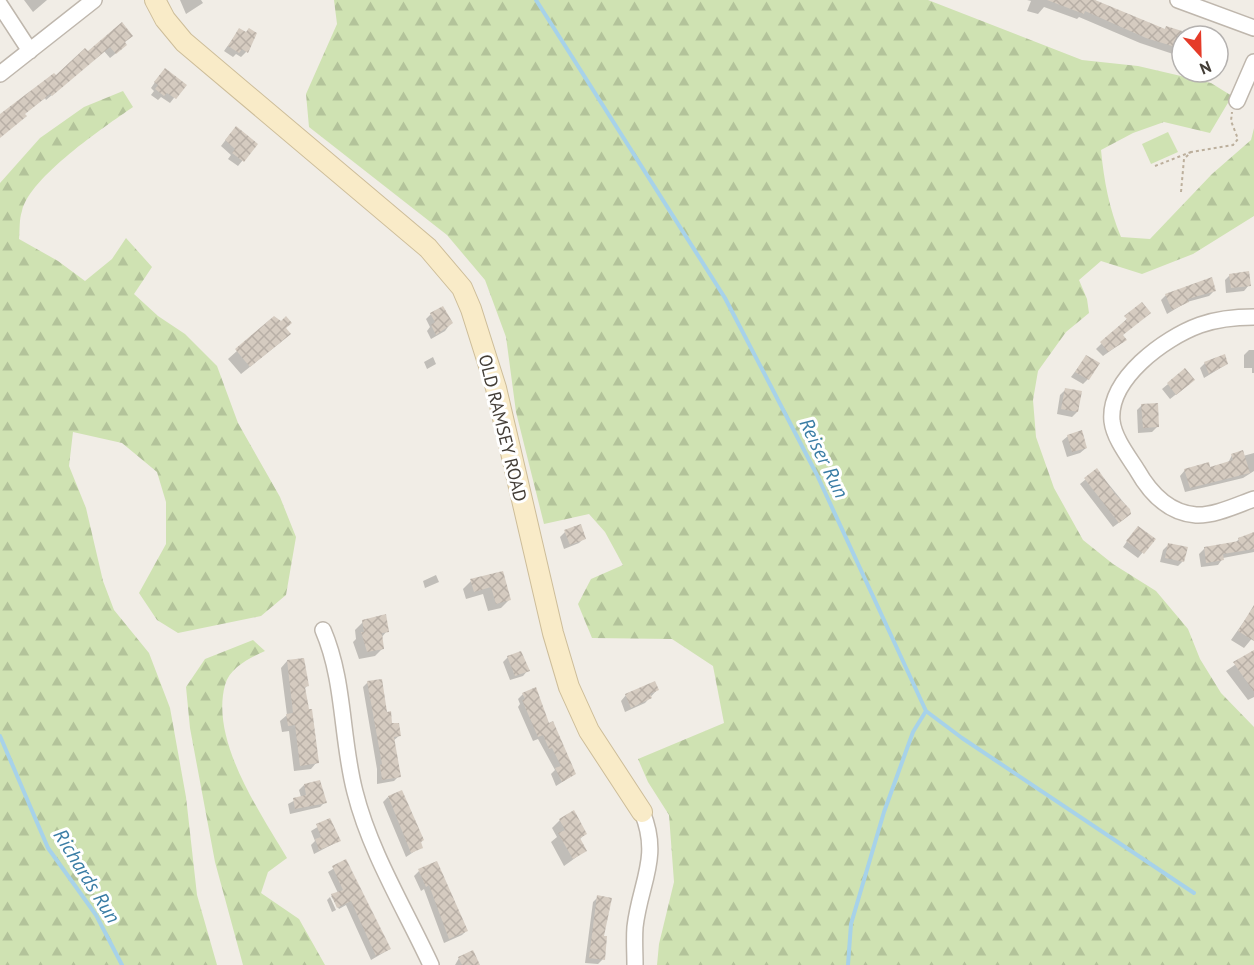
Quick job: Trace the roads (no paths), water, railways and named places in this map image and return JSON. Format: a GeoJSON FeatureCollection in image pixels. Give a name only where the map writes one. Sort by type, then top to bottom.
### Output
{"type":"FeatureCollection","features":[{"type":"Feature","properties":{"kind":"street"},"geometry":{"type":"LineString","coordinates":[[0,74],[94,0]]}},
{"type":"Feature","properties":{"kind":"street","name":"OLD RAMSEY ROAD"},"geometry":{"type":"LineString","coordinates":[[155,0],[165,19],[184,42],[428,248],[462,288],[496,388],[553,633],[569,687],[589,731],[642,812],[650,830],[651,848],[635,926],[635,965]]}},
{"type":"Feature","properties":{"kind":"street"},"geometry":{"type":"LineString","coordinates":[[1178,0],[1254,28]]}},
{"type":"Feature","properties":{"kind":"street"},"geometry":{"type":"LineString","coordinates":[[0,5],[30,51]]}},
{"type":"Feature","properties":{"kind":"street"},"geometry":{"type":"LineString","coordinates":[[1237,101],[1254,63]]}},
{"type":"Feature","properties":{"kind":"street"},"geometry":{"type":"LineString","coordinates":[[1254,317],[1222,319],[1198,326],[1130,371],[1118,387],[1112,422],[1118,438],[1147,487],[1164,504],[1183,513],[1199,515],[1254,500]]}},
{"type":"Feature","properties":{"kind":"street"},"geometry":{"type":"LineString","coordinates":[[323,630],[333,654],[354,789],[362,818],[431,965]]}},
{"type":"Feature","properties":{"kind":"waterway","name":"Reiser Run"},"geometry":{"type":"LineString","coordinates":[[536,0],[725,298],[817,475],[926,711],[962,738],[1194,893]]}},
{"type":"Feature","properties":{"kind":"waterway","name":"Reiser Run"},"geometry":{"type":"LineString","coordinates":[[848,965],[851,924],[884,812],[913,732],[926,711]]}},
{"type":"Feature","properties":{"kind":"waterway","name":"Richards Run"},"geometry":{"type":"LineString","coordinates":[[0,736],[48,848],[96,915],[122,965]]}}]}
